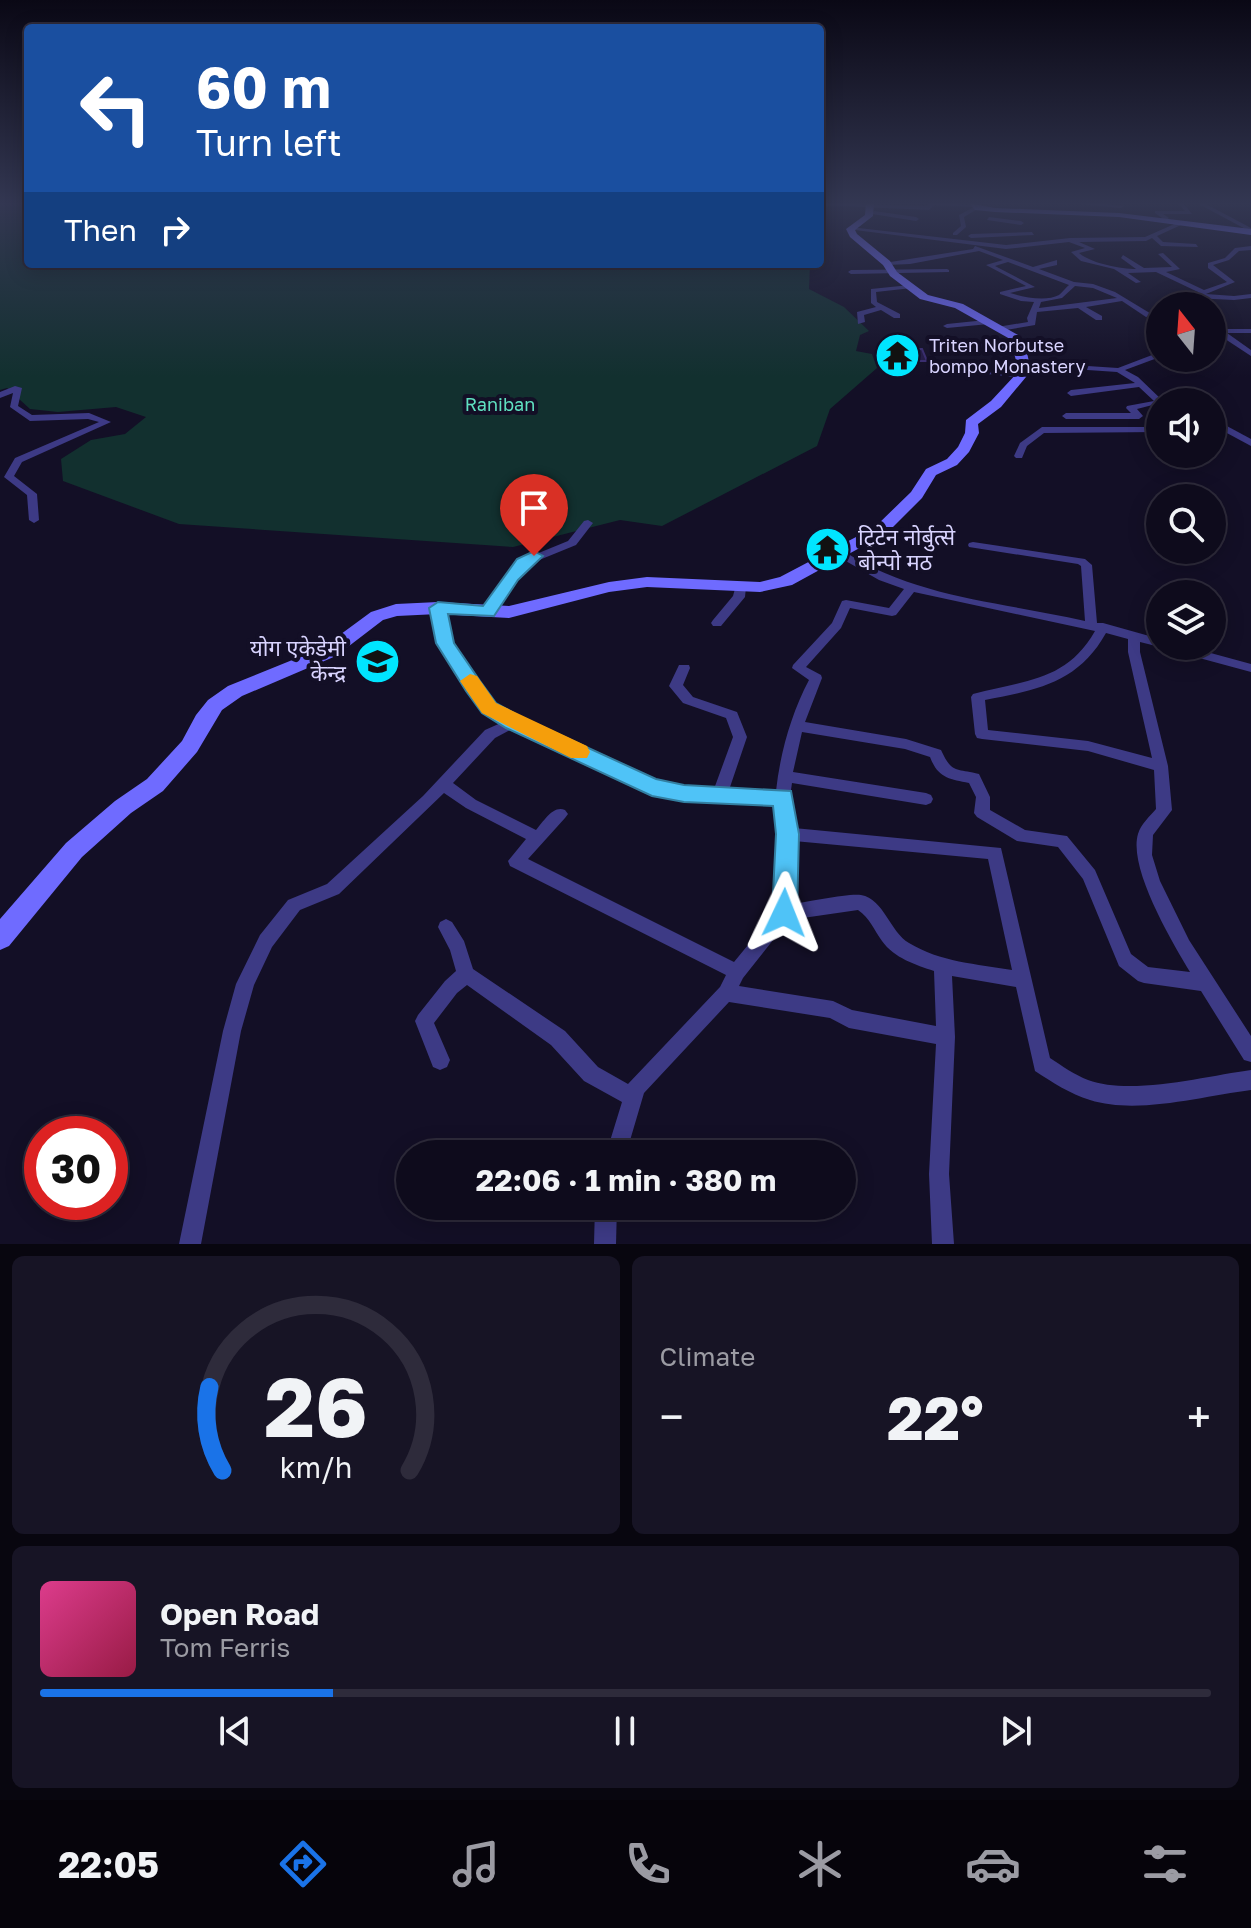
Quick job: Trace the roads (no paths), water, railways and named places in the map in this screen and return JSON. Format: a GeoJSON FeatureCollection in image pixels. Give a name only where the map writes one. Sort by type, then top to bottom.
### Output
{"type":"FeatureCollection","features":[{"type":"Feature","properties":{"kind":"street"},"geometry":{"type":"LineString","coordinates":[[883,261],[924,297],[959,306],[1014,337],[1020,348],[1024,373]]}},
{"type":"Feature","properties":{"kind":"street"},"geometry":{"type":"LineString","coordinates":[[890,268],[914,261]]}},
{"type":"Feature","properties":{"kind":"street"},"geometry":{"type":"LineString","coordinates":[[1033,269],[1055,264],[1055,261]]}},
{"type":"Feature","properties":{"kind":"street"},"geometry":{"type":"LineString","coordinates":[[1087,261],[1122,271],[1177,269],[1169,261]]}},
{"type":"Feature","properties":{"kind":"street"},"geometry":{"type":"LineString","coordinates":[[1129,261],[1142,270]]}},
{"type":"Feature","properties":{"kind":"street"},"geometry":{"type":"LineString","coordinates":[[1204,292],[1232,282],[1210,267],[1210,264],[1220,261]]}},
{"type":"Feature","properties":{"kind":"street"},"geometry":{"type":"LineString","coordinates":[[1229,261],[1238,263]]}},
{"type":"Feature","properties":{"kind":"street"},"geometry":{"type":"LineString","coordinates":[[1123,299],[1079,306],[1037,305],[1003,294],[1033,287],[989,265],[1007,262],[1073,284],[1092,285],[1123,299],[1146,313]]}},
{"type":"Feature","properties":{"kind":"street"},"geometry":{"type":"LineString","coordinates":[[851,272],[890,268],[947,271]]}},
{"type":"Feature","properties":{"kind":"street"},"geometry":{"type":"LineString","coordinates":[[1157,270],[1199,292]]}},
{"type":"Feature","properties":{"kind":"street"},"geometry":{"type":"LineString","coordinates":[[1122,271],[1138,282]]}},
{"type":"Feature","properties":{"kind":"street"},"geometry":{"type":"LineString","coordinates":[[947,326],[1032,323],[1037,305],[1060,297],[1073,284]]}},
{"type":"Feature","properties":{"kind":"street"},"geometry":{"type":"LineString","coordinates":[[897,316],[880,308],[874,301],[873,290],[910,287]]}},
{"type":"Feature","properties":{"kind":"street"},"geometry":{"type":"LineString","coordinates":[[1226,296],[1251,296]]}},
{"type":"Feature","properties":{"kind":"street"},"geometry":{"type":"LineString","coordinates":[[1079,306],[1099,318]]}},
{"type":"Feature","properties":{"kind":"street"},"geometry":{"type":"LineString","coordinates":[[861,322],[860,314],[880,308]]}},
{"type":"Feature","properties":{"kind":"street"},"geometry":{"type":"LineString","coordinates":[[1226,331],[1251,331]]}},
{"type":"Feature","properties":{"kind":"street"},"geometry":{"type":"LineString","coordinates":[[1226,338],[1251,354]]}},
{"type":"Feature","properties":{"kind":"street"},"geometry":{"type":"LineString","coordinates":[[973,345],[1020,348]]}},
{"type":"Feature","properties":{"kind":"street"},"geometry":{"type":"LineString","coordinates":[[961,369],[1024,373],[1041,372],[1057,366],[1119,370],[1146,359]]}},
{"type":"Feature","properties":{"kind":"street"},"geometry":{"type":"LineString","coordinates":[[1119,370],[1146,391]]}},
{"type":"Feature","properties":{"kind":"street"},"geometry":{"type":"LineString","coordinates":[[0,938],[74,850],[123,807],[155,785],[181,757],[215,705],[235,691],[329,652],[377,616],[396,610],[527,610],[609,587],[647,582],[760,587],[786,581],[881,530],[917,495],[931,472],[952,462],[964,449],[972,433],[971,423],[996,404],[1024,373]]}},
{"type":"Feature","properties":{"kind":"street"},"geometry":{"type":"LineString","coordinates":[[1071,393],[1139,385]]}},
{"type":"Feature","properties":{"kind":"street"},"geometry":{"type":"LineString","coordinates":[[0,395],[18,388],[14,407],[30,418],[89,416],[107,422],[18,460],[9,477],[32,494],[34,520]]}},
{"type":"Feature","properties":{"kind":"street"},"geometry":{"type":"LineString","coordinates":[[1146,405],[1130,408],[1146,421]]}},
{"type":"Feature","properties":{"kind":"street"},"geometry":{"type":"LineString","coordinates":[[1066,416],[1139,416]]}},
{"type":"Feature","properties":{"kind":"street"},"geometry":{"type":"LineString","coordinates":[[1226,429],[1251,443]]}},
{"type":"Feature","properties":{"kind":"street"},"geometry":{"type":"LineString","coordinates":[[1019,456],[1023,445],[1042,430],[1146,430]]}},
{"type":"Feature","properties":{"kind":"street"},"geometry":{"type":"LineString","coordinates":[[488,612],[523,563],[572,543],[588,523]]}},
{"type":"Feature","properties":{"kind":"street"},"geometry":{"type":"LineString","coordinates":[[973,545],[1081,561],[1086,565],[1097,626],[1093,648],[1059,677],[1021,690],[978,697],[982,734],[1088,746],[1161,766]]}},
{"type":"Feature","properties":{"kind":"street"},"geometry":{"type":"LineString","coordinates":[[841,554],[855,564],[910,589],[1097,626],[1146,639]]}},
{"type":"Feature","properties":{"kind":"street"},"geometry":{"type":"LineString","coordinates":[[717,623],[739,597],[740,587]]}},
{"type":"Feature","properties":{"kind":"street"},"geometry":{"type":"LineString","coordinates":[[620,1140],[636,1087],[726,993],[737,972],[784,913],[787,834],[784,776],[807,694],[816,678],[798,668],[837,625],[846,604],[892,612],[910,589]]}},
{"type":"Feature","properties":{"kind":"street"},"geometry":{"type":"LineString","coordinates":[[438,608],[445,643],[466,675],[489,708],[514,722],[652,787],[684,794],[783,797]]}},
{"type":"Feature","properties":{"kind":"street"},"geometry":{"type":"LineString","coordinates":[[1134,636],[1134,652],[1161,766],[1164,810],[1145,834],[1145,861],[1184,947],[1251,1053]]}},
{"type":"Feature","properties":{"kind":"street"},"geometry":{"type":"LineString","coordinates":[[1222,660],[1251,668]]}},
{"type":"Feature","properties":{"kind":"street"},"geometry":{"type":"LineString","coordinates":[[684,668],[676,686],[688,700],[732,715],[740,737],[720,793]]}},
{"type":"Feature","properties":{"kind":"street"},"geometry":{"type":"LineString","coordinates":[[190,1244],[232,1031],[245,984],[266,941],[294,905],[333,889],[443,784],[490,734],[514,722]]}},
{"type":"Feature","properties":{"kind":"street"},"geometry":{"type":"LineString","coordinates":[[799,726],[906,744],[936,754],[938,767],[944,773],[974,778],[983,797],[982,813],[1022,836],[1062,841],[1089,875],[1125,960],[1144,975],[1206,983]]}},
{"type":"Feature","properties":{"kind":"street"},"geometry":{"type":"LineString","coordinates":[[784,776],[926,799]]}},
{"type":"Feature","properties":{"kind":"street"},"geometry":{"type":"LineString","coordinates":[[443,784],[471,804],[538,838]]}},
{"type":"Feature","properties":{"kind":"street"},"geometry":{"type":"LineString","coordinates":[[560,814],[516,861],[737,972]]}},
{"type":"Feature","properties":{"kind":"street"},"geometry":{"type":"LineString","coordinates":[[787,834],[995,853],[1042,1064],[1092,1091],[1138,1095],[1251,1080]]}},
{"type":"Feature","properties":{"kind":"street"},"geometry":{"type":"LineString","coordinates":[[784,913],[860,902],[872,909],[886,935],[900,948],[943,966],[1023,980]]}},
{"type":"Feature","properties":{"kind":"street"},"geometry":{"type":"LineString","coordinates":[[446,927],[458,947],[466,974],[558,1038],[591,1074],[631,1096]]}},
{"type":"Feature","properties":{"kind":"street"},"geometry":{"type":"LineString","coordinates":[[943,966],[946,1037],[939,1174],[943,1244]]}},
{"type":"Feature","properties":{"kind":"street"},"geometry":{"type":"LineString","coordinates":[[440,1060],[424,1021],[451,987],[466,974]]}},
{"type":"Feature","properties":{"kind":"street"},"geometry":{"type":"LineString","coordinates":[[726,993],[833,1010],[849,1019],[946,1037]]}},
{"type":"Feature","properties":{"kind":"street"},"geometry":{"type":"LineString","coordinates":[[605,1244],[606,1220]]}},
{"type":"Feature","properties":{"kind":"place","name":"Triten Norbutse bompo Monastery"},"geometry":{"type":"Point","coordinates":[898,356]}},
{"type":"Feature","properties":{"kind":"place","name":"ट्रिटेन नोर्बुत्से बोन्पो मठ"},"geometry":{"type":"Point","coordinates":[827,550]}},
{"type":"Feature","properties":{"kind":"place","name":"योग एकेडेमी केन्द्र"},"geometry":{"type":"Point","coordinates":[377,661]}},
{"type":"Feature","properties":{"kind":"park label","name":"Raniban"},"geometry":{"type":"Point","coordinates":[500,405]}}]}
